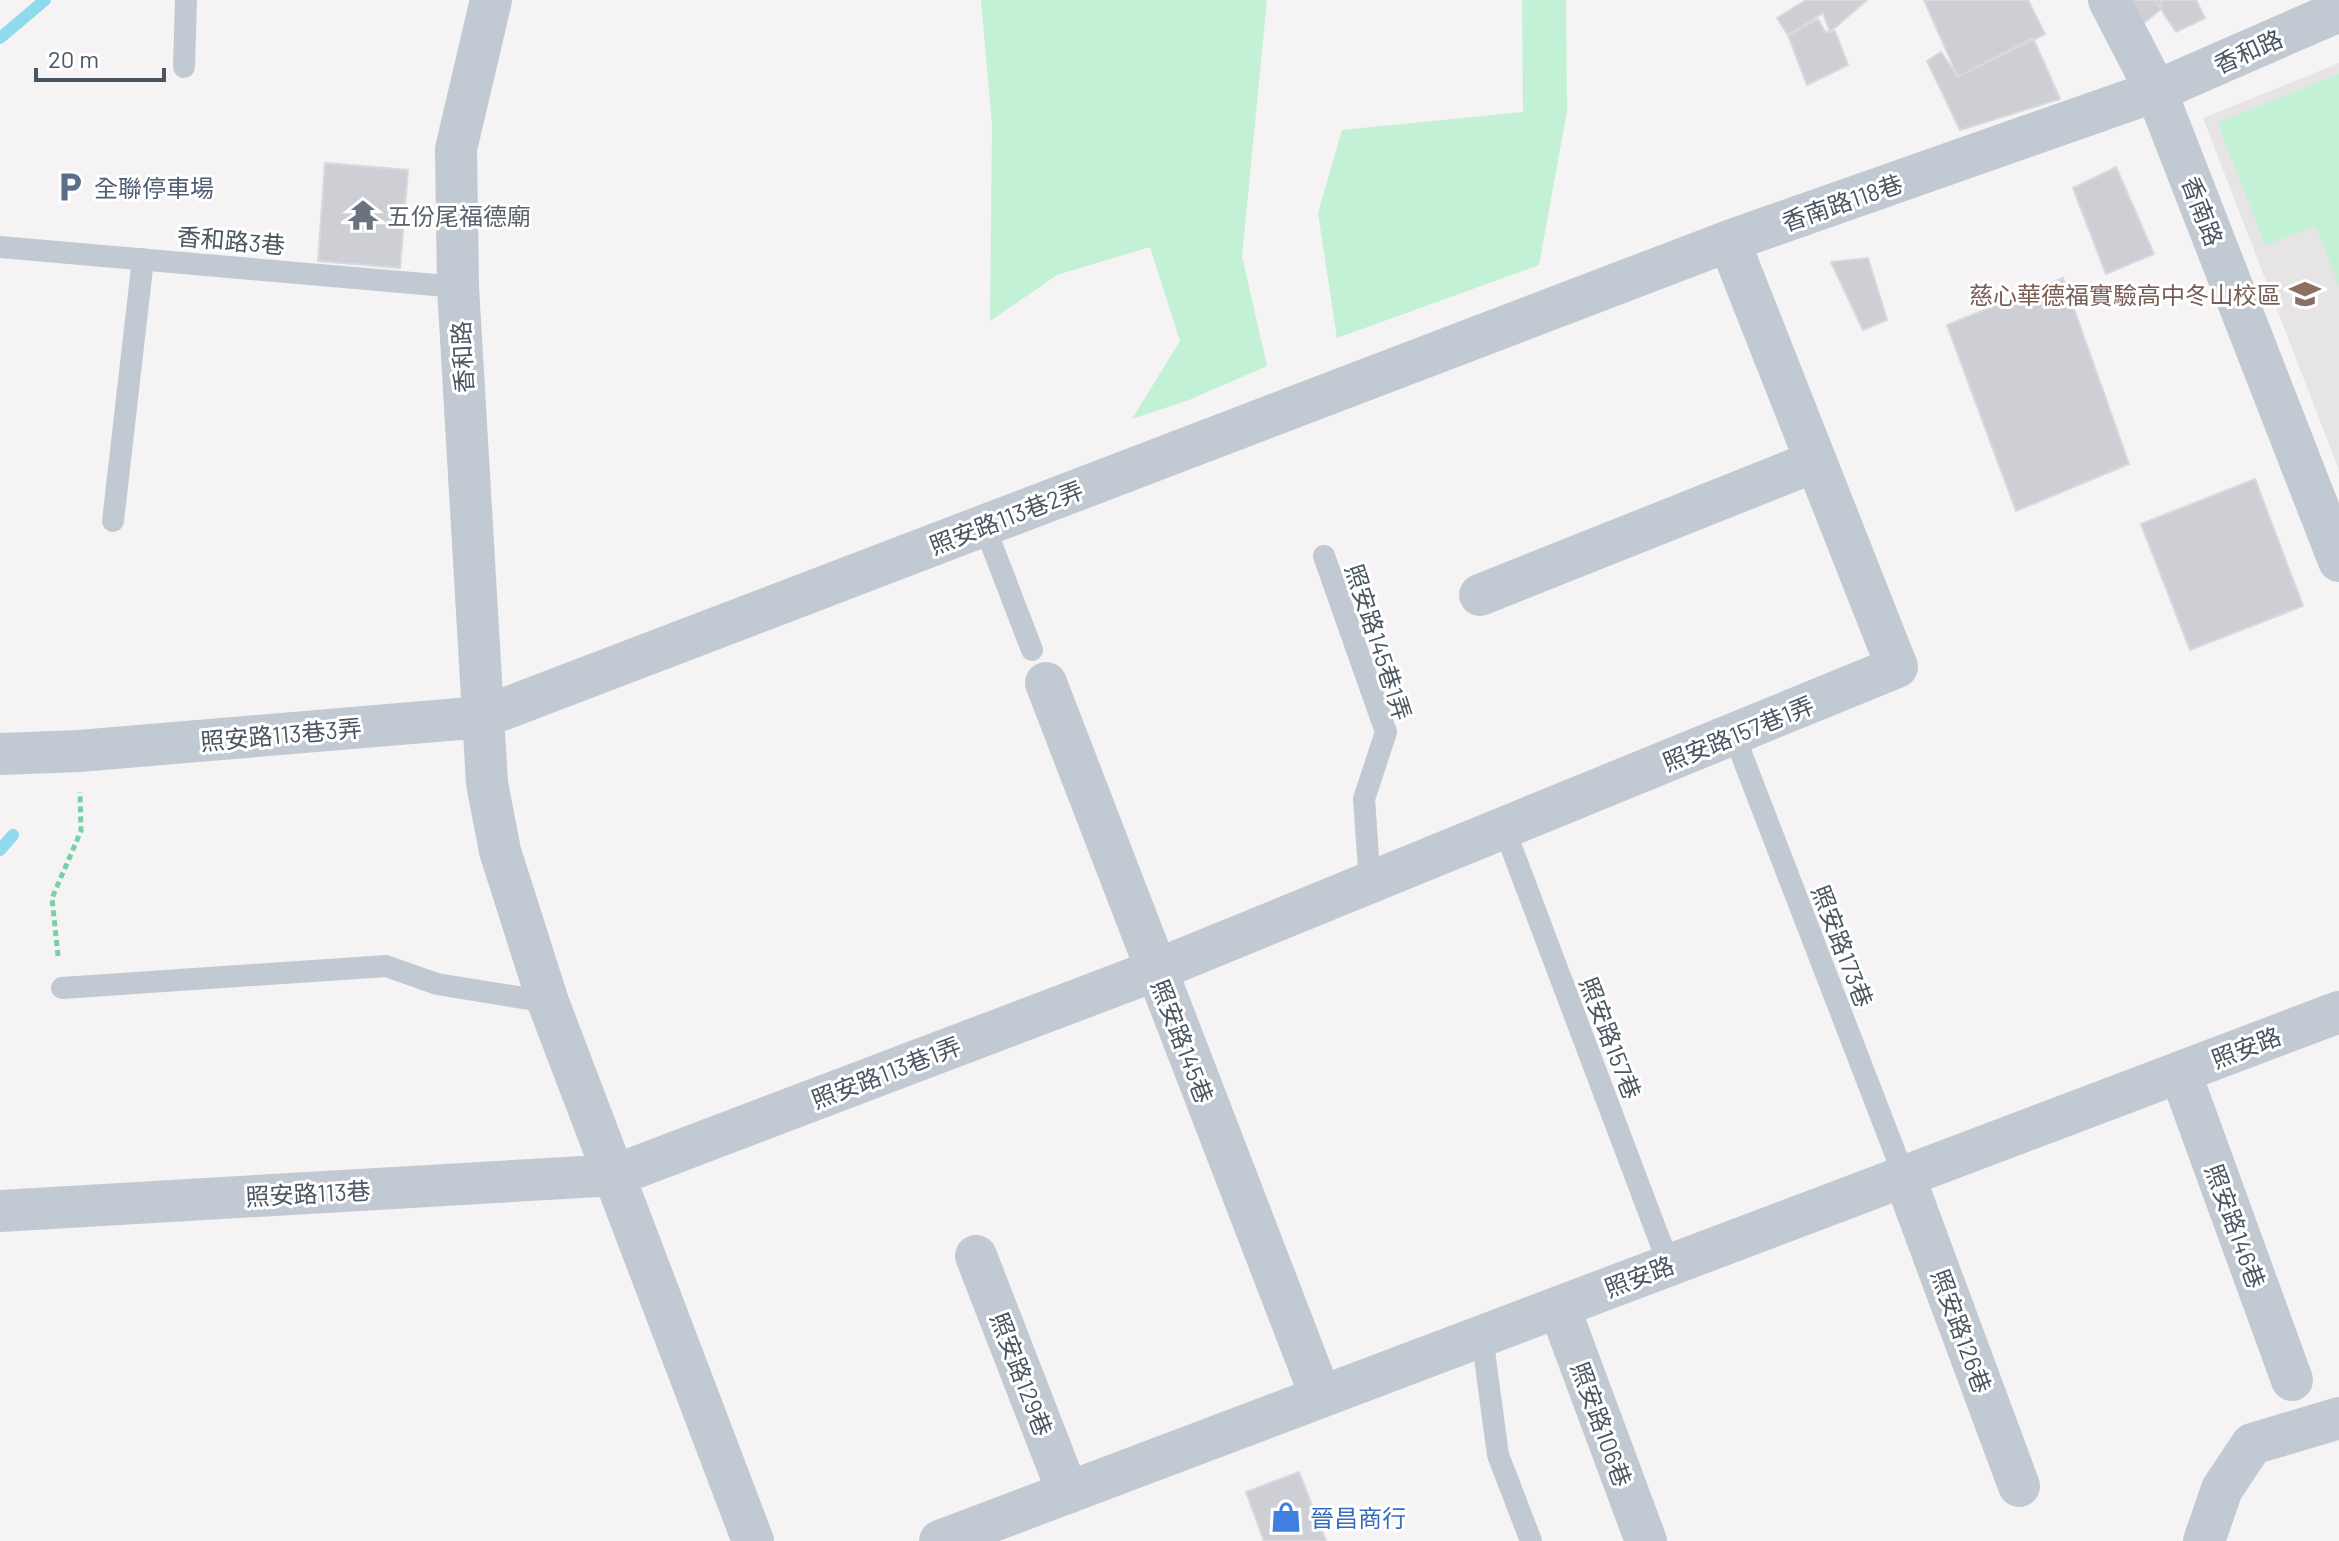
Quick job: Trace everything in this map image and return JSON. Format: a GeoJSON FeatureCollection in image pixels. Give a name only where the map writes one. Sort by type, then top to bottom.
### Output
{"type":"FeatureCollection","features":[{"type":"Feature","properties":{"kind":"street","name":"香和路"},"geometry":{"type":"LineString","coordinates":[[483,717],[458,287],[456,149],[491,0]]}},
{"type":"Feature","properties":{"kind":"street","name":"香南路"},"geometry":{"type":"LineString","coordinates":[[2109,0],[2156,91],[2339,561]]}},
{"type":"Feature","properties":{"kind":"street","name":"香和路"},"geometry":{"type":"LineString","coordinates":[[2156,91],[2339,11]]}},
{"type":"Feature","properties":{"kind":"street","name":"香南路118巷"},"geometry":{"type":"LineString","coordinates":[[1529,317],[1729,241],[2156,91]]}},
{"type":"Feature","properties":{"kind":"street","name":"照安路157巷1弄"},"geometry":{"type":"LineString","coordinates":[[1156,970],[1897,667],[1729,241]]}},
{"type":"Feature","properties":{"kind":"street","name":"照安路113巷2弄"},"geometry":{"type":"LineString","coordinates":[[483,717],[1529,317]]}},
{"type":"Feature","properties":{"kind":"street"},"geometry":{"type":"LineString","coordinates":[[1480,595],[1816,461]]}},
{"type":"Feature","properties":{"kind":"street","name":"照安路145巷"},"geometry":{"type":"LineString","coordinates":[[1039,666],[1321,1397]]}},
{"type":"Feature","properties":{"kind":"street"},"geometry":{"type":"LineString","coordinates":[[483,717],[487,783],[500,851],[548,1002],[753,1541]]}},
{"type":"Feature","properties":{"kind":"street","name":"照安路113巷3弄"},"geometry":{"type":"LineString","coordinates":[[0,754],[79,751],[483,717]]}},
{"type":"Feature","properties":{"kind":"street","name":"照安路113巷1弄"},"geometry":{"type":"LineString","coordinates":[[616,1175],[1156,970]]}},
{"type":"Feature","properties":{"kind":"street","name":"照安路"},"geometry":{"type":"LineString","coordinates":[[940,1541],[2339,1012]]}},
{"type":"Feature","properties":{"kind":"street","name":"照安路146巷"},"geometry":{"type":"LineString","coordinates":[[2180,1072],[2292,1380]]}},
{"type":"Feature","properties":{"kind":"street","name":"照安路113巷"},"geometry":{"type":"LineString","coordinates":[[0,1211],[616,1175]]}},
{"type":"Feature","properties":{"kind":"street","name":"照安路126巷"},"geometry":{"type":"LineString","coordinates":[[1904,1176],[2019,1486]]}},
{"type":"Feature","properties":{"kind":"street","name":"照安路129巷"},"geometry":{"type":"LineString","coordinates":[[976,1256],[1068,1493]]}},
{"type":"Feature","properties":{"kind":"street","name":"照安路106巷"},"geometry":{"type":"LineString","coordinates":[[1559,1307],[1646,1541]]}},
{"type":"Feature","properties":{"kind":"street"},"geometry":{"type":"LineString","coordinates":[[2204,1541],[2222,1489],[2252,1444],[2339,1418]]}},
{"type":"Feature","properties":{"kind":"lane"},"geometry":{"type":"LineString","coordinates":[[184,67],[186,0]]}},
{"type":"Feature","properties":{"kind":"lane","name":"香和路3巷"},"geometry":{"type":"LineString","coordinates":[[0,247],[458,287]]}},
{"type":"Feature","properties":{"kind":"lane"},"geometry":{"type":"LineString","coordinates":[[113,521],[143,259]]}},
{"type":"Feature","properties":{"kind":"lane"},"geometry":{"type":"LineString","coordinates":[[984,525],[1039,666]]}},
{"type":"Feature","properties":{"kind":"lane","name":"照安路145巷1弄"},"geometry":{"type":"LineString","coordinates":[[1324,556],[1386,732],[1364,799],[1370,884]]}},
{"type":"Feature","properties":{"kind":"lane","name":"照安路173巷"},"geometry":{"type":"LineString","coordinates":[[1734,735],[1904,1176]]}},
{"type":"Feature","properties":{"kind":"lane","name":"照安路157巷"},"geometry":{"type":"LineString","coordinates":[[1504,828],[1669,1265]]}},
{"type":"Feature","properties":{"kind":"lane"},"geometry":{"type":"LineString","coordinates":[[62,988],[386,966],[437,984],[548,1002]]}},
{"type":"Feature","properties":{"kind":"lane"},"geometry":{"type":"LineString","coordinates":[[1482,1336],[1498,1455],[1531,1541]]}},
{"type":"Feature","properties":{"kind":"path"},"geometry":{"type":"LineString","coordinates":[[62,988],[52,898],[81,831],[79,751]]}},
{"type":"Feature","properties":{"kind":"shaded area","name":"慈心華德福實驗高中冬山校區"},"geometry":{"type":"Polygon","coordinates":[[[2339,63],[2339,470],[2203,118],[2339,63]]]}},
{"type":"Feature","properties":{"kind":"green space"},"geometry":{"type":"Polygon","coordinates":[[[981,0],[1267,0],[1242,256],[1267,366],[1189,400],[1132,419],[1180,341],[1150,247],[1057,275],[990,321],[992,125],[981,0]]]}},
{"type":"Feature","properties":{"kind":"green space"},"geometry":{"type":"Polygon","coordinates":[[[1522,0],[1566,0],[1567,111],[1539,265],[1337,338],[1318,213],[1342,130],[1523,112],[1522,0]]]}},
{"type":"Feature","properties":{"kind":"green space"},"geometry":{"type":"Polygon","coordinates":[[[2339,74],[2339,286],[2316,226],[2265,245],[2218,123],[2339,74]]]}},
{"type":"Feature","properties":{"kind":"building"},"geometry":{"type":"Polygon","coordinates":[[[1806,0],[1867,0],[1830,32],[1823,13],[1788,35],[1777,18],[1806,0]]]}},
{"type":"Feature","properties":{"kind":"building"},"geometry":{"type":"Polygon","coordinates":[[[1924,0],[2028,0],[2045,34],[1958,77],[1924,0]]]}},
{"type":"Feature","properties":{"kind":"building"},"geometry":{"type":"Polygon","coordinates":[[[2128,0],[2161,0],[2161,9],[2138,28],[2128,0]]]}},
{"type":"Feature","properties":{"kind":"building"},"geometry":{"type":"Polygon","coordinates":[[[2155,0],[2196,0],[2205,18],[2176,32],[2155,0]]]}},
{"type":"Feature","properties":{"kind":"building"},"geometry":{"type":"Polygon","coordinates":[[[1818,19],[1825,32],[1835,31],[1848,65],[1807,85],[1788,35],[1818,19]]]}},
{"type":"Feature","properties":{"kind":"building"},"geometry":{"type":"Polygon","coordinates":[[[2033,38],[2060,99],[1960,130],[1927,61],[1941,52],[1958,77],[2033,38]]]}},
{"type":"Feature","properties":{"kind":"building","name":"五份尾福德廟"},"geometry":{"type":"Polygon","coordinates":[[[325,163],[408,170],[400,268],[318,261],[325,163]]]}},
{"type":"Feature","properties":{"kind":"building"},"geometry":{"type":"Polygon","coordinates":[[[2116,167],[2154,254],[2106,274],[2073,188],[2116,167]]]}},
{"type":"Feature","properties":{"kind":"building"},"geometry":{"type":"Polygon","coordinates":[[[1868,258],[1887,320],[1863,330],[1831,262],[1868,258]]]}},
{"type":"Feature","properties":{"kind":"building"},"geometry":{"type":"Polygon","coordinates":[[[2063,278],[2129,464],[2016,511],[1947,325],[2063,278]]]}},
{"type":"Feature","properties":{"kind":"building"},"geometry":{"type":"Polygon","coordinates":[[[2255,479],[2303,606],[2190,650],[2141,524],[2255,479]]]}},
{"type":"Feature","properties":{"kind":"building","name":"晉昌商行"},"geometry":{"type":"Polygon","coordinates":[[[1299,1472],[1326,1541],[1264,1541],[1246,1492],[1299,1472]]]}},
{"type":"Feature","properties":{"kind":"waterway"},"geometry":{"type":"LineString","coordinates":[[0,38],[45,0]]}},
{"type":"Feature","properties":{"kind":"waterway"},"geometry":{"type":"LineString","coordinates":[[0,850],[13,835]]}},
{"type":"Feature","properties":{"kind":"place","name":"全聯停車場"},"geometry":{"type":"Point","coordinates":[70,187]}},
{"type":"Feature","properties":{"kind":"place","name":"五份尾福德廟"},"geometry":{"type":"Point","coordinates":[363,215]}},
{"type":"Feature","properties":{"kind":"place","name":"慈心華德福實驗高中冬山校區"},"geometry":{"type":"Point","coordinates":[2305,294]}},
{"type":"Feature","properties":{"kind":"place","name":"晉昌商行"},"geometry":{"type":"Point","coordinates":[1286,1517]}}]}
